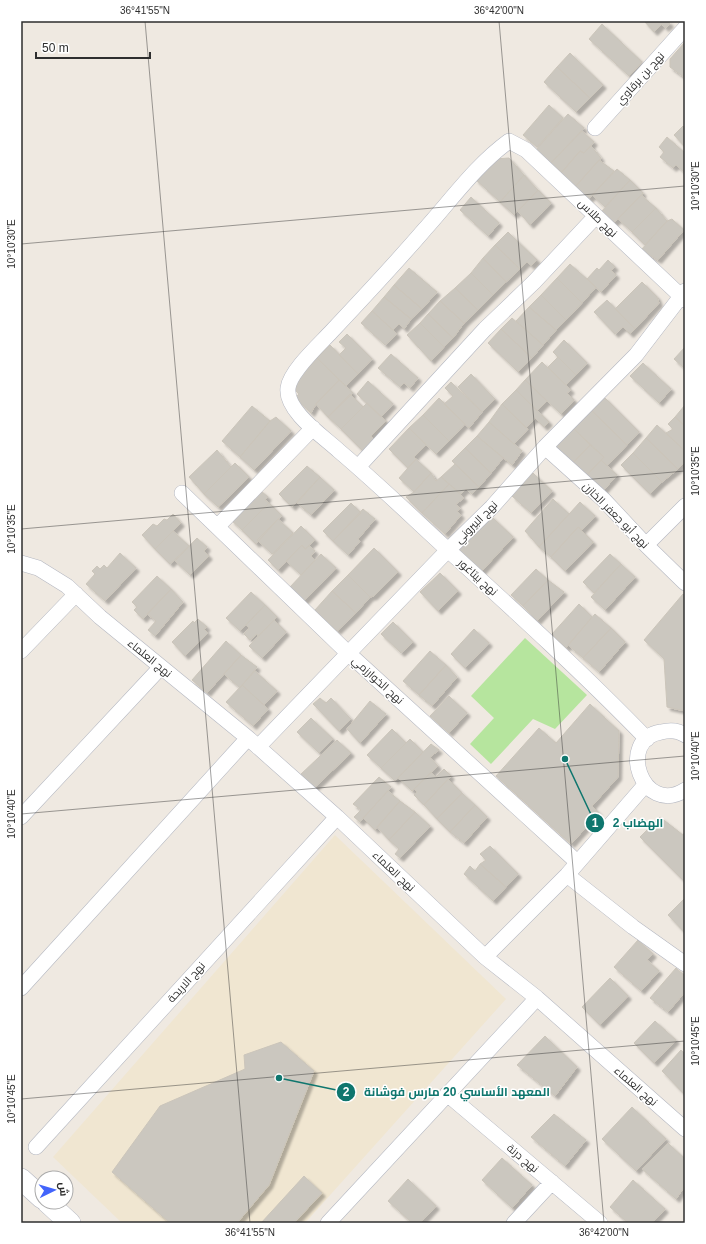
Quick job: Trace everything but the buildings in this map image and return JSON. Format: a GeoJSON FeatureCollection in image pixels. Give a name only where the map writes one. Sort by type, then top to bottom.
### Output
{"type":"FeatureCollection","features":[{"type":"Feature","properties":{"kind":"street","name":"نهج بن برقاوي"},"geometry":{"type":"LineString","coordinates":[[595,128],[685,28]]}},
{"type":"Feature","properties":{"kind":"street","name":"نهج طلاس"},"geometry":{"type":"LineString","coordinates":[[292,377],[470,177],[495,151],[509,141],[526,150],[683,296]]}},
{"type":"Feature","properties":{"kind":"street"},"geometry":{"type":"LineString","coordinates":[[358,466],[485,329],[534,282],[596,216]]}},
{"type":"Feature","properties":{"kind":"street","name":"نهج البيروني"},"geometry":{"type":"LineString","coordinates":[[21,988],[253,743],[348,653],[492,507],[545,447],[636,355],[683,296]]}},
{"type":"Feature","properties":{"kind":"street","name":"نهج بيتاغور"},"geometry":{"type":"LineString","coordinates":[[292,377],[288,388],[289,401],[295,410],[560,652],[647,739]]}},
{"type":"Feature","properties":{"kind":"street"},"geometry":{"type":"LineString","coordinates":[[218,526],[313,428]]}},
{"type":"Feature","properties":{"kind":"street","name":"نهج أبو جعفر الخازن"},"geometry":{"type":"LineString","coordinates":[[545,447],[604,500],[646,545],[685,583]]}},
{"type":"Feature","properties":{"kind":"street","name":"نهج الخوارزمي"},"geometry":{"type":"LineString","coordinates":[[182,493],[218,526],[348,653],[578,862]]}},
{"type":"Feature","properties":{"kind":"street"},"geometry":{"type":"LineString","coordinates":[[646,545],[685,506]]}},
{"type":"Feature","properties":{"kind":"street","name":"نهج العلماء"},"geometry":{"type":"LineString","coordinates":[[21,563],[38,568],[67,586],[100,617],[253,743],[337,817],[485,957],[537,998],[685,1129]]}},
{"type":"Feature","properties":{"kind":"street"},"geometry":{"type":"LineString","coordinates":[[21,650],[76,594]]}},
{"type":"Feature","properties":{"kind":"street"},"geometry":{"type":"LineString","coordinates":[[21,817],[161,666]]}},
{"type":"Feature","properties":{"kind":"street"},"geometry":{"type":"LineString","coordinates":[[685,735],[670,730],[658,732],[647,739],[640,749],[636,762],[639,774],[645,785],[656,792],[668,795],[680,793],[685,790]]}},
{"type":"Feature","properties":{"kind":"street"},"geometry":{"type":"LineString","coordinates":[[485,957],[567,876],[645,785]]}},
{"type":"Feature","properties":{"kind":"street","name":"نهج الاريحة"},"geometry":{"type":"LineString","coordinates":[[36,1147],[337,817]]}},
{"type":"Feature","properties":{"kind":"street"},"geometry":{"type":"LineString","coordinates":[[567,876],[685,964]]}},
{"type":"Feature","properties":{"kind":"street"},"geometry":{"type":"LineString","coordinates":[[328,1223],[537,998]]}},
{"type":"Feature","properties":{"kind":"street","name":"نهج درنة"},"geometry":{"type":"LineString","coordinates":[[447,1094],[600,1223]]}},
{"type":"Feature","properties":{"kind":"street"},"geometry":{"type":"LineString","coordinates":[[21,1179],[34,1191]]}},
{"type":"Feature","properties":{"kind":"street"},"geometry":{"type":"LineString","coordinates":[[514,1223],[552,1182]]}},
{"type":"Feature","properties":{"kind":"street"},"geometry":{"type":"LineString","coordinates":[[55,1210],[70,1223]]}},
{"type":"Feature","properties":{"kind":"shaded area"},"geometry":{"type":"Polygon","coordinates":[[[335,835],[506,999],[305,1223],[122,1223],[74,1177],[74,1170],[67,1170],[53,1157],[335,835]]]}},
{"type":"Feature","properties":{"kind":"green space"},"geometry":{"type":"Polygon","coordinates":[[[525,638],[587,695],[555,729],[533,719],[491,764],[470,744],[494,718],[471,696],[525,638]]]}},
{"type":"Feature","properties":{"kind":"place","name":"الهضاب 2"},"geometry":{"type":"Point","coordinates":[565,759]}},
{"type":"Feature","properties":{"kind":"place","name":"المعهد الأساسي 20 مارس فوشانة"},"geometry":{"type":"Point","coordinates":[279,1078]}}]}
